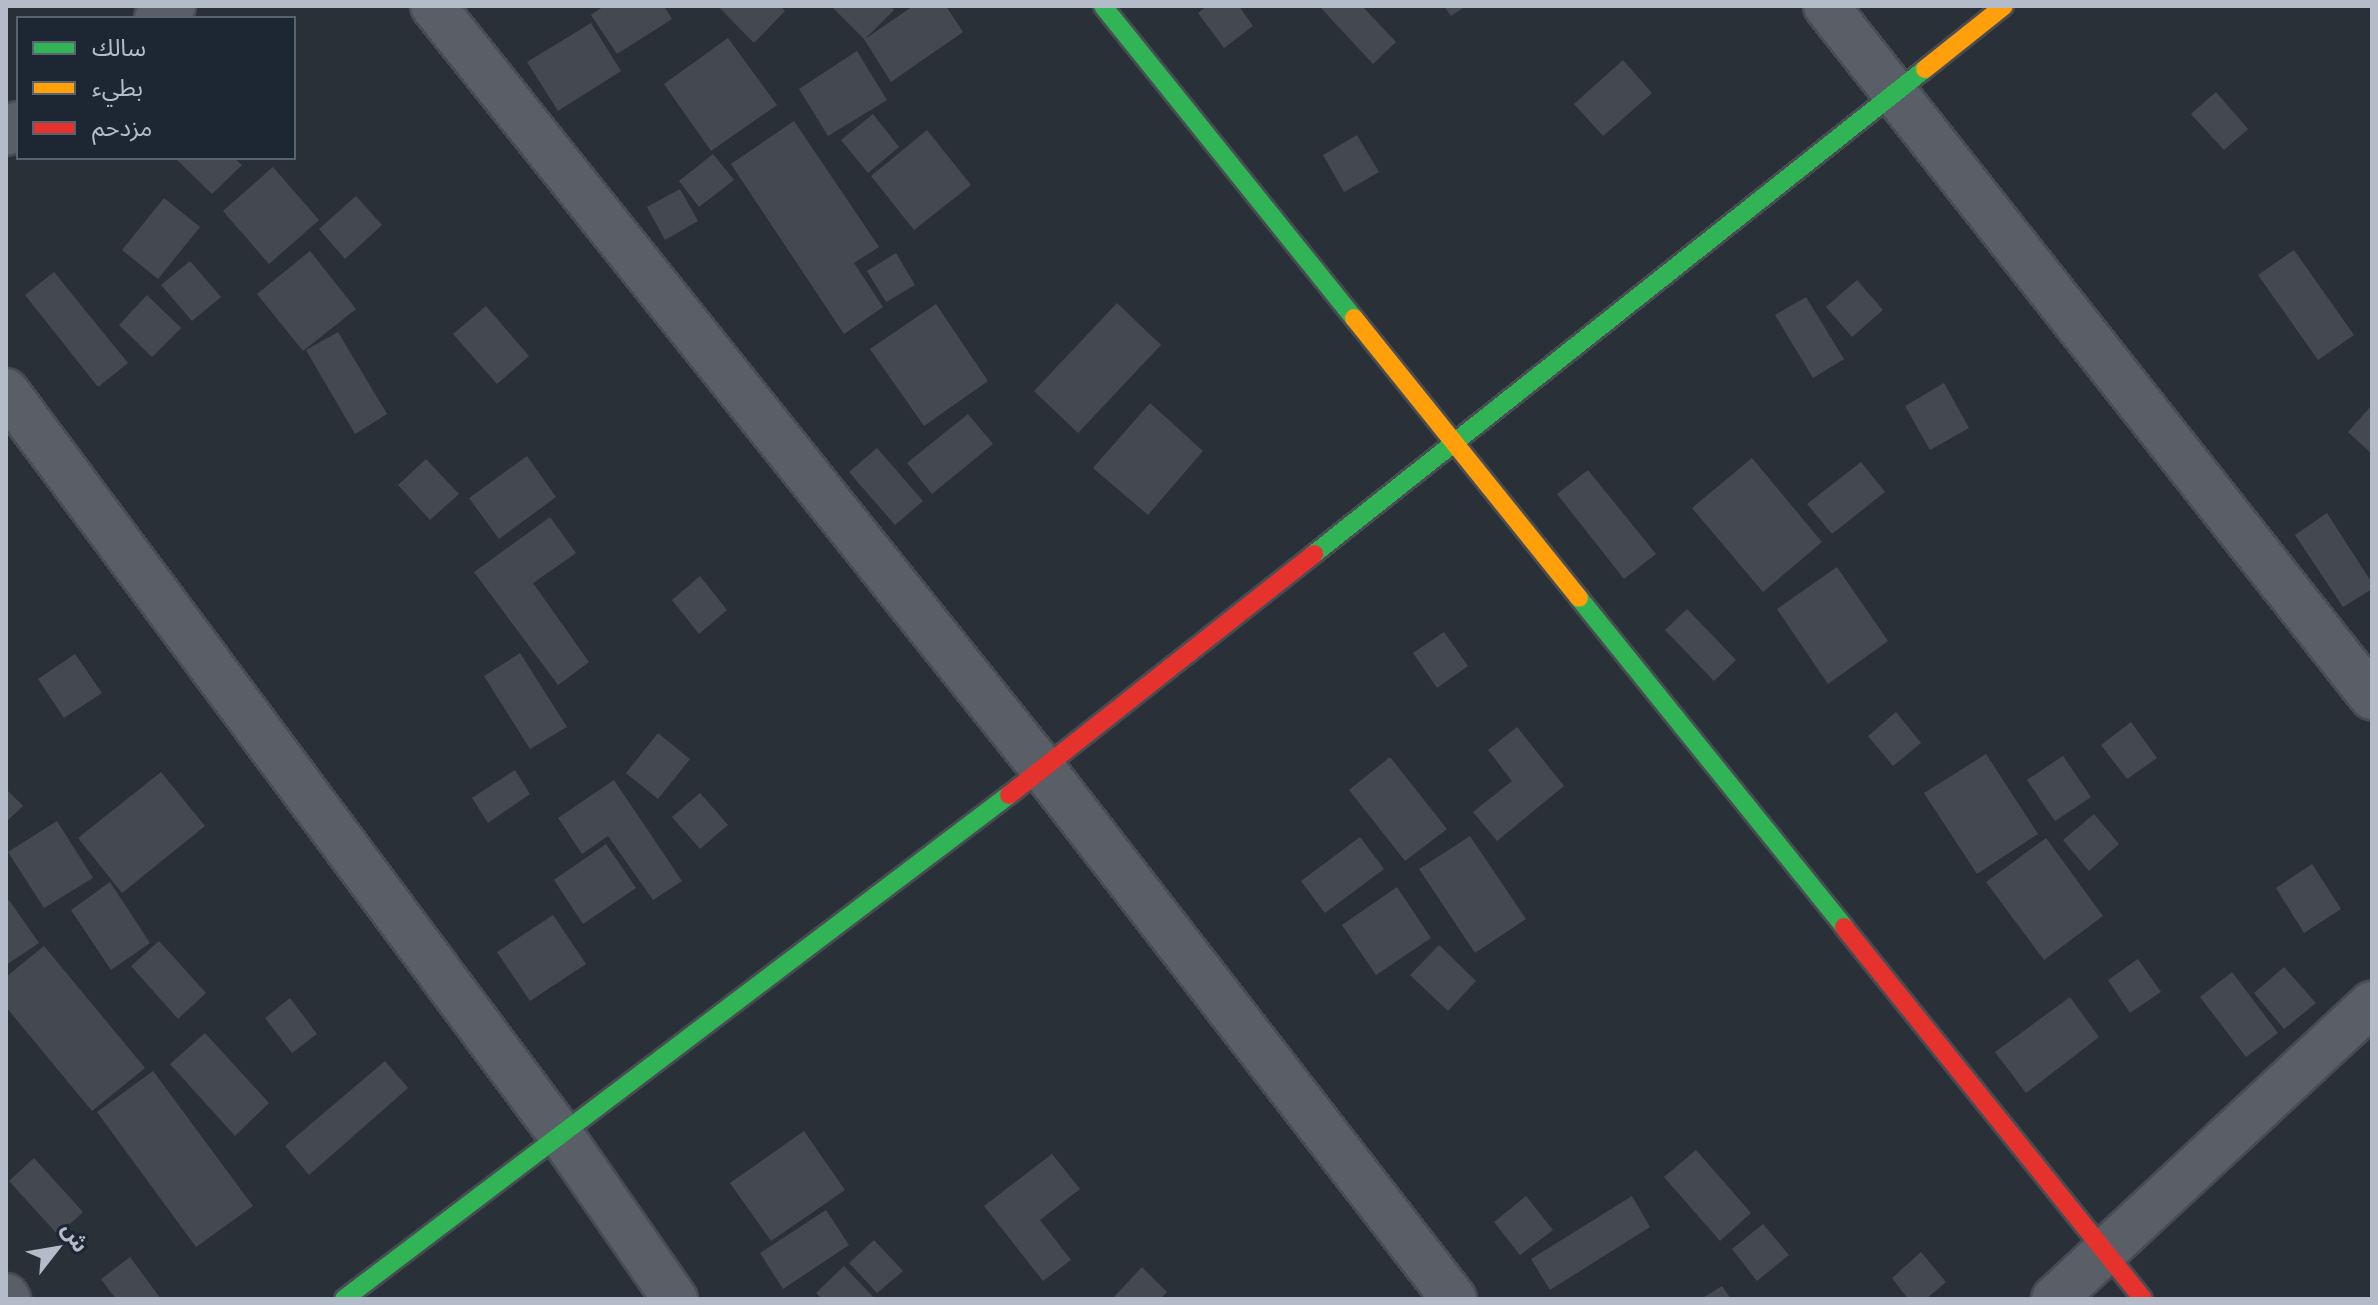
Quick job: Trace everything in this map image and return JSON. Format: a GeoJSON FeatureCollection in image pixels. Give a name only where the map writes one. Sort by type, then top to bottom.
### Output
{"type":"FeatureCollection","features":[{"type":"Feature","properties":{"kind":"street"},"geometry":{"type":"LineString","coordinates":[[433,6],[1043,769],[1454,1299]]}},
{"type":"Feature","properties":{"kind":"street"},"geometry":{"type":"LineString","coordinates":[[1103,6],[1450,443],[2143,1299]]}},
{"type":"Feature","properties":{"kind":"street"},"geometry":{"type":"LineString","coordinates":[[1826,6],[2372,697]]}},
{"type":"Feature","properties":{"kind":"street"},"geometry":{"type":"LineString","coordinates":[[344,1299],[1043,769],[2004,6]]}},
{"type":"Feature","properties":{"kind":"street"},"geometry":{"type":"LineString","coordinates":[[6,391],[561,1135],[675,1299]]}},
{"type":"Feature","properties":{"kind":"street"},"geometry":{"type":"LineString","coordinates":[[2054,1299],[2372,1003]]}},
{"type":"Feature","properties":{"kind":"building"},"geometry":{"type":"Polygon","coordinates":[[[604,6],[664,6],[672,19],[617,54],[591,15],[604,6]]]}},
{"type":"Feature","properties":{"kind":"building"},"geometry":{"type":"Polygon","coordinates":[[[718,6],[780,6],[785,11],[754,43],[718,6]]]}},
{"type":"Feature","properties":{"kind":"building"},"geometry":{"type":"Polygon","coordinates":[[[831,6],[890,6],[894,10],[865,39],[913,6],[946,6],[963,32],[891,82],[864,39],[831,6]]]}},
{"type":"Feature","properties":{"kind":"building"},"geometry":{"type":"Polygon","coordinates":[[[1207,6],[1239,6],[1253,26],[1224,48],[1198,13],[1207,6]]]}},
{"type":"Feature","properties":{"kind":"building"},"geometry":{"type":"Polygon","coordinates":[[[1319,6],[1362,6],[1396,42],[1373,64],[1319,6]]]}},
{"type":"Feature","properties":{"kind":"building"},"geometry":{"type":"Polygon","coordinates":[[[1444,6],[1466,6],[1451,16],[1444,6]]]}},
{"type":"Feature","properties":{"kind":"building"},"geometry":{"type":"Polygon","coordinates":[[[591,23],[621,71],[558,111],[527,62],[591,23]]]}},
{"type":"Feature","properties":{"kind":"building"},"geometry":{"type":"Polygon","coordinates":[[[728,38],[777,105],[711,151],[664,84],[728,38]]]}},
{"type":"Feature","properties":{"kind":"building"},"geometry":{"type":"Polygon","coordinates":[[[857,51],[887,100],[828,136],[799,89],[857,51]]]}},
{"type":"Feature","properties":{"kind":"building"},"geometry":{"type":"Polygon","coordinates":[[[1623,60],[1652,93],[1603,136],[1574,104],[1623,60]]]}},
{"type":"Feature","properties":{"kind":"building"},"geometry":{"type":"Polygon","coordinates":[[[2216,92],[2248,129],[2224,150],[2191,114],[2216,92]]]}},
{"type":"Feature","properties":{"kind":"building"},"geometry":{"type":"Polygon","coordinates":[[[873,114],[899,147],[868,173],[841,140],[873,114]]]}},
{"type":"Feature","properties":{"kind":"building"},"geometry":{"type":"Polygon","coordinates":[[[794,121],[879,247],[854,263],[883,307],[844,334],[731,164],[794,121]]]}},
{"type":"Feature","properties":{"kind":"building"},"geometry":{"type":"Polygon","coordinates":[[[927,130],[971,185],[914,230],[871,176],[927,130]]]}},
{"type":"Feature","properties":{"kind":"building"},"geometry":{"type":"Polygon","coordinates":[[[1357,135],[1379,172],[1344,192],[1323,155],[1357,135]]]}},
{"type":"Feature","properties":{"kind":"building"},"geometry":{"type":"Polygon","coordinates":[[[713,154],[734,180],[699,207],[679,181],[713,154]]]}},
{"type":"Feature","properties":{"kind":"building"},"geometry":{"type":"Polygon","coordinates":[[[177,160],[236,160],[242,165],[212,194],[177,160]]]}},
{"type":"Feature","properties":{"kind":"building"},"geometry":{"type":"Polygon","coordinates":[[[273,167],[319,220],[269,264],[223,211],[273,167]]]}},
{"type":"Feature","properties":{"kind":"building"},"geometry":{"type":"Polygon","coordinates":[[[680,189],[698,221],[665,240],[647,207],[680,189]]]}},
{"type":"Feature","properties":{"kind":"building"},"geometry":{"type":"Polygon","coordinates":[[[356,196],[382,225],[345,259],[319,229],[356,196]]]}},
{"type":"Feature","properties":{"kind":"building"},"geometry":{"type":"Polygon","coordinates":[[[164,198],[200,227],[158,279],[122,250],[164,198]]]}},
{"type":"Feature","properties":{"kind":"building"},"geometry":{"type":"Polygon","coordinates":[[[2294,250],[2354,335],[2318,360],[2258,275],[2294,250]]]}},
{"type":"Feature","properties":{"kind":"building"},"geometry":{"type":"Polygon","coordinates":[[[310,251],[356,309],[303,351],[257,294],[310,251]]]}},
{"type":"Feature","properties":{"kind":"building"},"geometry":{"type":"Polygon","coordinates":[[[896,253],[915,285],[886,302],[867,271],[896,253]]]}},
{"type":"Feature","properties":{"kind":"building"},"geometry":{"type":"Polygon","coordinates":[[[190,261],[221,297],[192,321],[161,285],[190,261]]]}},
{"type":"Feature","properties":{"kind":"building"},"geometry":{"type":"Polygon","coordinates":[[[54,272],[128,363],[98,387],[25,295],[54,272]]]}},
{"type":"Feature","properties":{"kind":"building"},"geometry":{"type":"Polygon","coordinates":[[[1857,280],[1883,310],[1852,337],[1826,307],[1857,280]]]}},
{"type":"Feature","properties":{"kind":"building"},"geometry":{"type":"Polygon","coordinates":[[[147,295],[181,328],[152,357],[119,325],[147,295]]]}},
{"type":"Feature","properties":{"kind":"building"},"geometry":{"type":"Polygon","coordinates":[[[1806,297],[1844,359],[1813,378],[1775,315],[1806,297]]]}},
{"type":"Feature","properties":{"kind":"building"},"geometry":{"type":"Polygon","coordinates":[[[1117,303],[1161,345],[1078,433],[1034,391],[1117,303]]]}},
{"type":"Feature","properties":{"kind":"building"},"geometry":{"type":"Polygon","coordinates":[[[936,304],[988,381],[924,426],[870,349],[936,304]]]}},
{"type":"Feature","properties":{"kind":"building"},"geometry":{"type":"Polygon","coordinates":[[[486,306],[529,356],[497,384],[453,334],[486,306]]]}},
{"type":"Feature","properties":{"kind":"building"},"geometry":{"type":"Polygon","coordinates":[[[338,332],[387,414],[355,434],[306,350],[338,332]]]}},
{"type":"Feature","properties":{"kind":"building"},"geometry":{"type":"Polygon","coordinates":[[[1944,383],[1969,428],[1930,450],[1905,406],[1944,383]]]}},
{"type":"Feature","properties":{"kind":"building"},"geometry":{"type":"Polygon","coordinates":[[[1150,403],[1203,451],[1148,515],[1093,468],[1150,403]]]}},
{"type":"Feature","properties":{"kind":"building"},"geometry":{"type":"Polygon","coordinates":[[[2372,405],[2372,454],[2348,432],[2372,405]]]}},
{"type":"Feature","properties":{"kind":"building"},"geometry":{"type":"Polygon","coordinates":[[[968,414],[993,444],[932,494],[907,463],[968,414]]]}},
{"type":"Feature","properties":{"kind":"building"},"geometry":{"type":"Polygon","coordinates":[[[877,448],[923,501],[895,525],[849,472],[877,448]]]}},
{"type":"Feature","properties":{"kind":"building"},"geometry":{"type":"Polygon","coordinates":[[[527,456],[556,497],[499,539],[469,498],[527,456]]]}},
{"type":"Feature","properties":{"kind":"building"},"geometry":{"type":"Polygon","coordinates":[[[1752,458],[1822,542],[1763,592],[1692,508],[1752,458]]]}},
{"type":"Feature","properties":{"kind":"building"},"geometry":{"type":"Polygon","coordinates":[[[426,459],[459,494],[430,520],[398,485],[426,459]]]}},
{"type":"Feature","properties":{"kind":"building"},"geometry":{"type":"Polygon","coordinates":[[[1861,462],[1885,492],[1832,534],[1807,504],[1861,462]]]}},
{"type":"Feature","properties":{"kind":"building"},"geometry":{"type":"Polygon","coordinates":[[[1588,470],[1656,554],[1624,579],[1557,494],[1588,470]]]}},
{"type":"Feature","properties":{"kind":"building"},"geometry":{"type":"Polygon","coordinates":[[[2327,513],[2372,583],[2372,589],[2343,607],[2295,535],[2327,513]]]}},
{"type":"Feature","properties":{"kind":"building"},"geometry":{"type":"Polygon","coordinates":[[[550,517],[576,553],[533,583],[589,662],[558,685],[474,572],[550,517]]]}},
{"type":"Feature","properties":{"kind":"building"},"geometry":{"type":"Polygon","coordinates":[[[1837,567],[1888,641],[1828,684],[1777,609],[1837,567]]]}},
{"type":"Feature","properties":{"kind":"building"},"geometry":{"type":"Polygon","coordinates":[[[700,576],[727,610],[699,634],[672,600],[700,576]]]}},
{"type":"Feature","properties":{"kind":"building"},"geometry":{"type":"Polygon","coordinates":[[[1687,609],[1736,660],[1714,681],[1665,630],[1687,609]]]}},
{"type":"Feature","properties":{"kind":"building"},"geometry":{"type":"Polygon","coordinates":[[[1444,632],[1468,666],[1437,688],[1413,653],[1444,632]]]}},
{"type":"Feature","properties":{"kind":"building"},"geometry":{"type":"Polygon","coordinates":[[[520,653],[567,727],[530,749],[484,676],[520,653]]]}},
{"type":"Feature","properties":{"kind":"building"},"geometry":{"type":"Polygon","coordinates":[[[75,654],[102,693],[64,718],[38,679],[75,654]]]}},
{"type":"Feature","properties":{"kind":"building"},"geometry":{"type":"Polygon","coordinates":[[[1896,712],[1921,743],[1893,766],[1868,736],[1896,712]]]}},
{"type":"Feature","properties":{"kind":"building"},"geometry":{"type":"Polygon","coordinates":[[[2131,722],[2157,758],[2127,779],[2101,745],[2131,722]]]}},
{"type":"Feature","properties":{"kind":"building"},"geometry":{"type":"Polygon","coordinates":[[[1517,727],[1564,786],[1497,841],[1473,812],[1512,781],[1488,750],[1517,727]]]}},
{"type":"Feature","properties":{"kind":"building"},"geometry":{"type":"Polygon","coordinates":[[[658,733],[690,759],[658,799],[626,773],[658,733]]]}},
{"type":"Feature","properties":{"kind":"building"},"geometry":{"type":"Polygon","coordinates":[[[1986,754],[2038,834],[1977,874],[1924,793],[1986,754]]]}},
{"type":"Feature","properties":{"kind":"building"},"geometry":{"type":"Polygon","coordinates":[[[2063,756],[2091,797],[2055,821],[2027,780],[2063,756]]]}},
{"type":"Feature","properties":{"kind":"building"},"geometry":{"type":"Polygon","coordinates":[[[1390,757],[1447,829],[1405,861],[1349,790],[1390,757]]]}},
{"type":"Feature","properties":{"kind":"building"},"geometry":{"type":"Polygon","coordinates":[[[515,770],[530,794],[488,823],[472,798],[515,770]]]}},
{"type":"Feature","properties":{"kind":"building"},"geometry":{"type":"Polygon","coordinates":[[[161,772],[205,826],[122,893],[78,838],[161,772]]]}},
{"type":"Feature","properties":{"kind":"building"},"geometry":{"type":"Polygon","coordinates":[[[614,780],[682,881],[653,900],[608,836],[582,854],[558,818],[614,780]]]}},
{"type":"Feature","properties":{"kind":"building"},"geometry":{"type":"Polygon","coordinates":[[[6,789],[23,806],[6,822],[6,789]]]}},
{"type":"Feature","properties":{"kind":"building"},"geometry":{"type":"Polygon","coordinates":[[[700,793],[728,825],[700,849],[672,817],[700,793]]]}},
{"type":"Feature","properties":{"kind":"building"},"geometry":{"type":"Polygon","coordinates":[[[2094,814],[2119,844],[2089,871],[2063,840],[2094,814]]]}},
{"type":"Feature","properties":{"kind":"building"},"geometry":{"type":"Polygon","coordinates":[[[57,821],[93,878],[44,908],[8,852],[57,821]]]}},
{"type":"Feature","properties":{"kind":"building"},"geometry":{"type":"Polygon","coordinates":[[[1470,836],[1526,919],[1475,953],[1419,869],[1470,836]]]}},
{"type":"Feature","properties":{"kind":"building"},"geometry":{"type":"Polygon","coordinates":[[[1360,837],[1384,869],[1325,913],[1301,881],[1360,837]]]}},
{"type":"Feature","properties":{"kind":"building"},"geometry":{"type":"Polygon","coordinates":[[[2046,838],[2103,916],[2044,960],[1986,882],[2046,838]]]}},
{"type":"Feature","properties":{"kind":"building"},"geometry":{"type":"Polygon","coordinates":[[[606,844],[636,888],[583,924],[554,880],[606,844]]]}},
{"type":"Feature","properties":{"kind":"building"},"geometry":{"type":"Polygon","coordinates":[[[2312,864],[2341,909],[2304,933],[2276,888],[2312,864]]]}},
{"type":"Feature","properties":{"kind":"building"},"geometry":{"type":"Polygon","coordinates":[[[110,882],[150,943],[111,970],[71,910],[110,882]]]}},
{"type":"Feature","properties":{"kind":"building"},"geometry":{"type":"Polygon","coordinates":[[[1397,887],[1431,938],[1376,975],[1342,925],[1397,887]]]}},
{"type":"Feature","properties":{"kind":"building"},"geometry":{"type":"Polygon","coordinates":[[[9,900],[39,943],[6,965],[6,902],[9,900]]]}},
{"type":"Feature","properties":{"kind":"building"},"geometry":{"type":"Polygon","coordinates":[[[553,915],[586,964],[530,1001],[497,952],[553,915]]]}},
{"type":"Feature","properties":{"kind":"building"},"geometry":{"type":"Polygon","coordinates":[[[159,941],[206,993],[178,1019],[131,966],[159,941]]]}},
{"type":"Feature","properties":{"kind":"building"},"geometry":{"type":"Polygon","coordinates":[[[1439,945],[1476,981],[1448,1011],[1410,975],[1439,945]]]}},
{"type":"Feature","properties":{"kind":"building"},"geometry":{"type":"Polygon","coordinates":[[[44,946],[145,1068],[92,1111],[6,1007],[6,977],[44,946]]]}},
{"type":"Feature","properties":{"kind":"building"},"geometry":{"type":"Polygon","coordinates":[[[2138,959],[2161,992],[2130,1013],[2108,980],[2138,959]]]}},
{"type":"Feature","properties":{"kind":"building"},"geometry":{"type":"Polygon","coordinates":[[[2284,967],[2316,1003],[2284,1029],[2254,993],[2284,967]]]}},
{"type":"Feature","properties":{"kind":"building"},"geometry":{"type":"Polygon","coordinates":[[[2232,972],[2278,1033],[2246,1057],[2200,997],[2232,972]]]}},
{"type":"Feature","properties":{"kind":"building"},"geometry":{"type":"Polygon","coordinates":[[[2070,997],[2099,1037],[2026,1093],[1995,1052],[2070,997]]]}},
{"type":"Feature","properties":{"kind":"building"},"geometry":{"type":"Polygon","coordinates":[[[290,998],[317,1034],[292,1053],[265,1018],[290,998]]]}},
{"type":"Feature","properties":{"kind":"building"},"geometry":{"type":"Polygon","coordinates":[[[205,1033],[269,1103],[235,1136],[170,1064],[205,1033]]]}},
{"type":"Feature","properties":{"kind":"building"},"geometry":{"type":"Polygon","coordinates":[[[385,1061],[408,1088],[309,1175],[285,1146],[385,1061]]]}},
{"type":"Feature","properties":{"kind":"building"},"geometry":{"type":"Polygon","coordinates":[[[153,1071],[253,1206],[196,1247],[97,1112],[153,1071]]]}},
{"type":"Feature","properties":{"kind":"building"},"geometry":{"type":"Polygon","coordinates":[[[804,1131],[845,1190],[771,1241],[730,1183],[804,1131]]]}},
{"type":"Feature","properties":{"kind":"building"},"geometry":{"type":"Polygon","coordinates":[[[1696,1150],[1751,1213],[1720,1241],[1664,1177],[1696,1150]]]}},
{"type":"Feature","properties":{"kind":"building"},"geometry":{"type":"Polygon","coordinates":[[[1052,1154],[1080,1189],[1040,1220],[1071,1260],[1043,1281],[984,1206],[1052,1154]]]}},
{"type":"Feature","properties":{"kind":"building"},"geometry":{"type":"Polygon","coordinates":[[[34,1158],[83,1212],[58,1235],[9,1181],[34,1158]]]}},
{"type":"Feature","properties":{"kind":"building"},"geometry":{"type":"Polygon","coordinates":[[[1526,1196],[1553,1230],[1520,1255],[1494,1222],[1526,1196]]]}},
{"type":"Feature","properties":{"kind":"building"},"geometry":{"type":"Polygon","coordinates":[[[1632,1196],[1650,1227],[1550,1290],[1531,1259],[1632,1196]]]}},
{"type":"Feature","properties":{"kind":"building"},"geometry":{"type":"Polygon","coordinates":[[[826,1210],[849,1245],[783,1289],[760,1253],[826,1210]]]}},
{"type":"Feature","properties":{"kind":"building"},"geometry":{"type":"Polygon","coordinates":[[[1763,1224],[1789,1255],[1757,1281],[1732,1249],[1763,1224]]]}},
{"type":"Feature","properties":{"kind":"building"},"geometry":{"type":"Polygon","coordinates":[[[874,1240],[903,1271],[877,1293],[849,1263],[874,1240]]]}},
{"type":"Feature","properties":{"kind":"building"},"geometry":{"type":"Polygon","coordinates":[[[1921,1252],[1946,1282],[1926,1299],[1908,1299],[1892,1278],[1921,1252]]]}},
{"type":"Feature","properties":{"kind":"building"},"geometry":{"type":"Polygon","coordinates":[[[130,1257],[161,1299],[116,1299],[101,1279],[130,1257]]]}},
{"type":"Feature","properties":{"kind":"building"},"geometry":{"type":"Polygon","coordinates":[[[844,1266],[875,1299],[822,1299],[816,1293],[844,1266]]]}},
{"type":"Feature","properties":{"kind":"building"},"geometry":{"type":"Polygon","coordinates":[[[1142,1267],[1167,1292],[1160,1299],[1112,1299],[1142,1267]]]}},
{"type":"Feature","properties":{"kind":"building"},"geometry":{"type":"Polygon","coordinates":[[[1722,1286],[1731,1299],[1701,1299],[1722,1286]]]}},
{"type":"Feature","properties":{"kind":"traffic: fast"},"geometry":{"type":"LineString","coordinates":[[1103,6],[1354,318]]}},
{"type":"Feature","properties":{"kind":"traffic: fast"},"geometry":{"type":"LineString","coordinates":[[1314,554],[1925,69]]}},
{"type":"Feature","properties":{"kind":"traffic: fast"},"geometry":{"type":"LineString","coordinates":[[1579,598],[1844,927]]}},
{"type":"Feature","properties":{"kind":"traffic: fast"},"geometry":{"type":"LineString","coordinates":[[344,1299],[1009,795]]}},
{"type":"Feature","properties":{"kind":"traffic: slow"},"geometry":{"type":"LineString","coordinates":[[1925,69],[2004,6]]}},
{"type":"Feature","properties":{"kind":"traffic: slow"},"geometry":{"type":"LineString","coordinates":[[1354,318],[1579,598]]}},
{"type":"Feature","properties":{"kind":"traffic: jam"},"geometry":{"type":"LineString","coordinates":[[1009,795],[1314,554]]}},
{"type":"Feature","properties":{"kind":"traffic: jam"},"geometry":{"type":"LineString","coordinates":[[1844,927],[2143,1299]]}}]}
